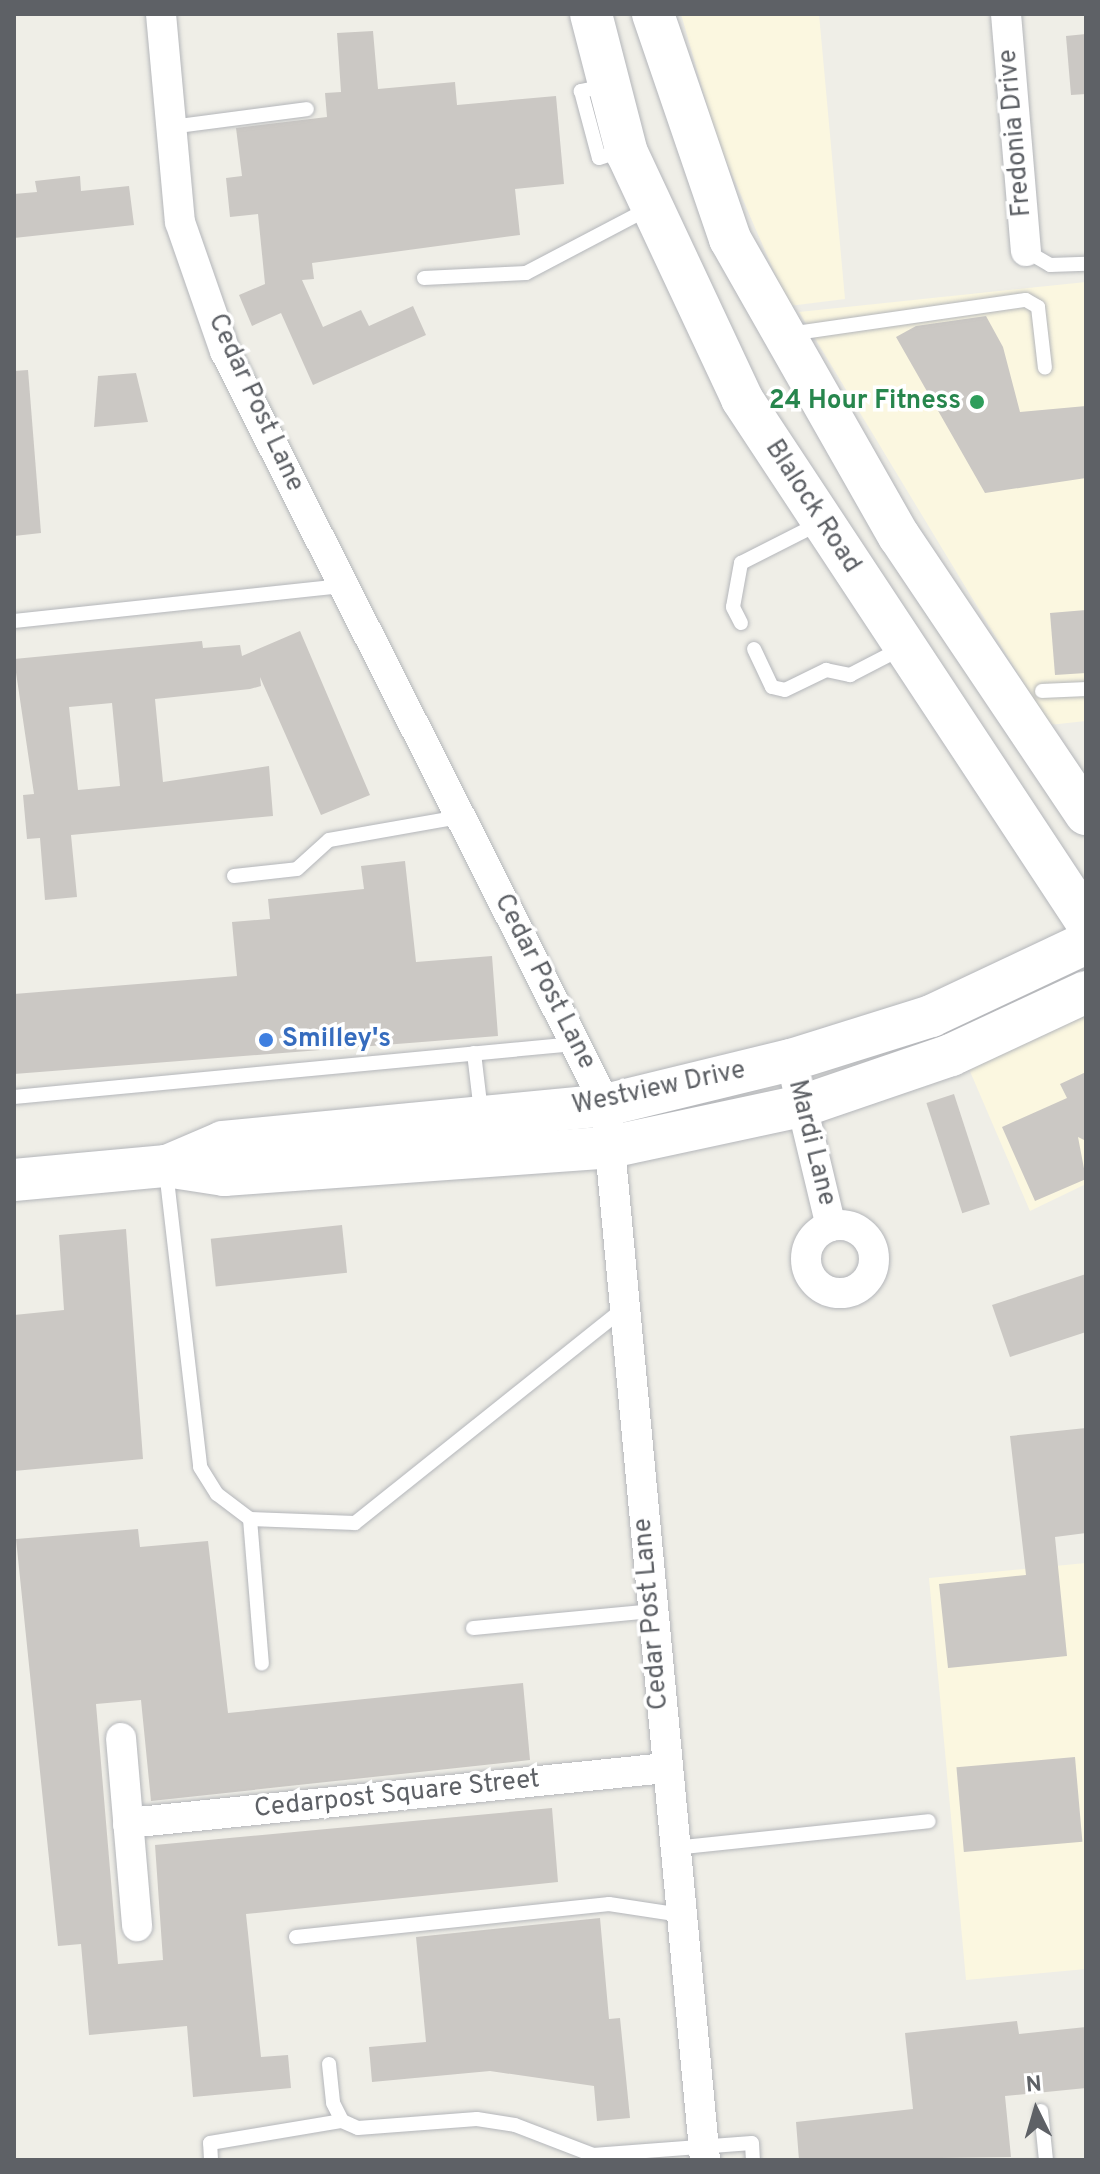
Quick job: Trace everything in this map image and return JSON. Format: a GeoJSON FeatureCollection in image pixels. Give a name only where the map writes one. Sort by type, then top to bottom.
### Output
{"type":"FeatureCollection","features":[{"type":"Feature","properties":{"kind":"main road","name":"Blalock Road"},"geometry":{"type":"LineString","coordinates":[[591,14],[626,148],[675,267],[742,399],[1086,921]]}},
{"type":"Feature","properties":{"kind":"main road"},"geometry":{"type":"LineString","coordinates":[[653,14],[730,239],[899,536],[1086,814]]}},
{"type":"Feature","properties":{"kind":"main road"},"geometry":{"type":"LineString","coordinates":[[675,267],[730,239]]}},
{"type":"Feature","properties":{"kind":"main road"},"geometry":{"type":"LineString","coordinates":[[845,557],[899,536]]}},
{"type":"Feature","properties":{"kind":"main road","name":"Westview Drive"},"geometry":{"type":"LineString","coordinates":[[166,1166],[223,1142],[606,1105],[791,1060],[931,1016],[1086,943]]}},
{"type":"Feature","properties":{"kind":"main road","name":"Westview Drive"},"geometry":{"type":"LineString","coordinates":[[14,1180],[166,1166],[224,1175],[610,1147],[802,1106],[951,1055],[1086,992]]}},
{"type":"Feature","properties":{"kind":"street","name":"Cedar Post Lane"},"geometry":{"type":"LineString","coordinates":[[161,14],[180,222],[225,351],[606,1105],[704,2152]]}},
{"type":"Feature","properties":{"kind":"street","name":"Fredonia Drive"},"geometry":{"type":"LineString","coordinates":[[1006,14],[1026,251]]}},
{"type":"Feature","properties":{"kind":"street","name":"Mardi Lane"},"geometry":{"type":"LineString","coordinates":[[791,1060],[831,1226]]}},
{"type":"Feature","properties":{"kind":"street"},"geometry":{"type":"LineString","coordinates":[[121,1738],[137,1926]]}},
{"type":"Feature","properties":{"kind":"street","name":"Cedarpost Square Street"},"geometry":{"type":"LineString","coordinates":[[128,1823],[666,1768]]}},
{"type":"Feature","properties":{"kind":"lane"},"geometry":{"type":"LineString","coordinates":[[171,127],[307,109]]}},
{"type":"Feature","properties":{"kind":"lane"},"geometry":{"type":"LineString","coordinates":[[424,278],[526,273],[651,208]]}},
{"type":"Feature","properties":{"kind":"lane"},"geometry":{"type":"LineString","coordinates":[[1026,251],[1050,265],[1086,264]]}},
{"type":"Feature","properties":{"kind":"lane"},"geometry":{"type":"LineString","coordinates":[[785,335],[1026,300],[1038,307],[1045,368]]}},
{"type":"Feature","properties":{"kind":"lane"},"geometry":{"type":"LineString","coordinates":[[741,623],[733,607],[741,563],[822,522]]}},
{"type":"Feature","properties":{"kind":"lane"},"geometry":{"type":"LineString","coordinates":[[14,621],[344,586]]}},
{"type":"Feature","properties":{"kind":"lane"},"geometry":{"type":"LineString","coordinates":[[754,649],[772,687],[785,690],[826,670],[850,675],[904,647]]}},
{"type":"Feature","properties":{"kind":"lane"},"geometry":{"type":"LineString","coordinates":[[1042,691],[1086,689]]}},
{"type":"Feature","properties":{"kind":"lane"},"geometry":{"type":"LineString","coordinates":[[234,876],[297,869],[329,840],[460,817]]}},
{"type":"Feature","properties":{"kind":"lane"},"geometry":{"type":"LineString","coordinates":[[14,1097],[575,1044]]}},
{"type":"Feature","properties":{"kind":"lane"},"geometry":{"type":"LineString","coordinates":[[474,1053],[481,1118]]}},
{"type":"Feature","properties":{"kind":"lane"},"geometry":{"type":"LineString","coordinates":[[166,1166],[200,1467],[217,1494],[250,1519],[355,1523],[624,1308]]}},
{"type":"Feature","properties":{"kind":"lane"},"geometry":{"type":"LineString","coordinates":[[250,1519],[262,1664]]}},
{"type":"Feature","properties":{"kind":"lane"},"geometry":{"type":"LineString","coordinates":[[473,1628],[652,1611]]}},
{"type":"Feature","properties":{"kind":"lane"},"geometry":{"type":"LineString","coordinates":[[674,1848],[929,1821]]}},
{"type":"Feature","properties":{"kind":"lane"},"geometry":{"type":"LineString","coordinates":[[296,1937],[609,1904],[681,1915]]}},
{"type":"Feature","properties":{"kind":"lane"},"geometry":{"type":"LineString","coordinates":[[329,2064],[342,2121]]}},
{"type":"Feature","properties":{"kind":"lane"},"geometry":{"type":"LineString","coordinates":[[1041,2111],[1046,2160]]}},
{"type":"Feature","properties":{"kind":"lane"},"geometry":{"type":"LineString","coordinates":[[211,2160],[210,2143],[342,2121],[358,2128],[477,2119],[515,2125],[593,2155],[704,2152],[752,2143],[753,2160]]}},
{"type":"Feature","properties":{"kind":"shaded area"},"geometry":{"type":"Polygon","coordinates":[[[681,14],[819,14],[845,299],[789,306],[717,140],[681,14]]]}},
{"type":"Feature","properties":{"kind":"shaded area"},"geometry":{"type":"Polygon","coordinates":[[[1086,282],[1086,721],[1049,725],[799,312],[1086,282]]]}},
{"type":"Feature","properties":{"kind":"shaded area"},"geometry":{"type":"Polygon","coordinates":[[[1086,1012],[1086,1184],[1030,1211],[969,1069],[1086,1012]]]}},
{"type":"Feature","properties":{"kind":"shaded area"},"geometry":{"type":"Polygon","coordinates":[[[1086,1563],[1086,1969],[966,1980],[929,1578],[1086,1563]]]}},
{"type":"Feature","properties":{"kind":"building"},"geometry":{"type":"Polygon","coordinates":[[[373,31],[378,89],[455,82],[457,105],[556,96],[564,184],[515,189],[520,235],[312,263],[314,279],[302,280],[323,327],[361,310],[369,326],[413,306],[426,335],[313,385],[281,313],[252,326],[239,295],[265,284],[258,214],[230,217],[226,178],[242,176],[236,128],[327,117],[325,93],[341,92],[337,33],[373,31]]]}},
{"type":"Feature","properties":{"kind":"building"},"geometry":{"type":"Polygon","coordinates":[[[1086,34],[1086,94],[1071,95],[1066,36],[1086,34]]]}},
{"type":"Feature","properties":{"kind":"building"},"geometry":{"type":"Polygon","coordinates":[[[80,176],[81,191],[129,186],[134,225],[14,238],[14,194],[37,192],[35,181],[80,176]]]}},
{"type":"Feature","properties":{"kind":"building","name":"24 Hour Fitness"},"geometry":{"type":"Polygon","coordinates":[[[986,316],[1003,347],[1020,412],[1086,406],[1086,478],[985,493],[896,337],[916,326],[986,316]]]}},
{"type":"Feature","properties":{"kind":"building"},"geometry":{"type":"Polygon","coordinates":[[[28,370],[41,533],[14,536],[14,371],[28,370]]]}},
{"type":"Feature","properties":{"kind":"building"},"geometry":{"type":"Polygon","coordinates":[[[136,373],[148,422],[94,427],[98,376],[136,373]]]}},
{"type":"Feature","properties":{"kind":"building"},"geometry":{"type":"Polygon","coordinates":[[[1086,610],[1086,673],[1055,675],[1050,613],[1086,610]]]}},
{"type":"Feature","properties":{"kind":"building"},"geometry":{"type":"Polygon","coordinates":[[[300,631],[370,795],[321,815],[260,677],[261,686],[250,689],[155,699],[163,782],[269,766],[273,816],[71,835],[77,897],[45,900],[40,838],[27,839],[23,795],[34,794],[14,659],[202,641],[203,648],[240,645],[242,656],[300,631]],[[112,703],[69,707],[78,790],[120,786],[112,703]]]}},
{"type":"Feature","properties":{"kind":"building"},"geometry":{"type":"Polygon","coordinates":[[[405,861],[416,962],[492,956],[498,1036],[14,1074],[14,994],[237,976],[232,922],[270,919],[268,899],[364,889],[361,866],[405,861]]]}},
{"type":"Feature","properties":{"kind":"building"},"geometry":{"type":"Polygon","coordinates":[[[1086,1072],[1086,1141],[1078,1137],[1086,1179],[1035,1201],[1002,1127],[1067,1098],[1060,1084],[1086,1072]]]}},
{"type":"Feature","properties":{"kind":"building"},"geometry":{"type":"Polygon","coordinates":[[[954,1094],[990,1204],[962,1213],[926,1103],[954,1094]]]}},
{"type":"Feature","properties":{"kind":"building"},"geometry":{"type":"Polygon","coordinates":[[[342,1225],[347,1273],[216,1287],[211,1239],[342,1225]]]}},
{"type":"Feature","properties":{"kind":"building"},"geometry":{"type":"Polygon","coordinates":[[[126,1229],[143,1459],[14,1471],[14,1315],[64,1310],[59,1235],[126,1229]]]}},
{"type":"Feature","properties":{"kind":"building"},"geometry":{"type":"Polygon","coordinates":[[[1086,1274],[1086,1332],[1010,1357],[992,1305],[1086,1274]]]}},
{"type":"Feature","properties":{"kind":"building"},"geometry":{"type":"Polygon","coordinates":[[[1086,1428],[1086,1533],[1055,1537],[1067,1656],[948,1668],[939,1584],[1026,1575],[1010,1436],[1086,1428]]]}},
{"type":"Feature","properties":{"kind":"building"},"geometry":{"type":"Polygon","coordinates":[[[138,1529],[140,1547],[208,1541],[228,1713],[523,1683],[530,1760],[151,1801],[141,1700],[96,1704],[118,1964],[163,1960],[155,1845],[552,1808],[558,1882],[246,1914],[261,2057],[288,2055],[291,2088],[193,2097],[187,2026],[89,2035],[81,1944],[58,1946],[16,1539],[138,1529]]]}},
{"type":"Feature","properties":{"kind":"building"},"geometry":{"type":"Polygon","coordinates":[[[1075,1757],[1082,1842],[964,1852],[956,1767],[1075,1757]]]}},
{"type":"Feature","properties":{"kind":"building"},"geometry":{"type":"Polygon","coordinates":[[[600,1918],[609,2019],[620,2018],[630,2118],[597,2121],[594,2086],[490,2071],[372,2082],[369,2047],[426,2042],[416,1937],[600,1918]]]}},
{"type":"Feature","properties":{"kind":"building"},"geometry":{"type":"Polygon","coordinates":[[[1017,2021],[1019,2034],[1086,2027],[1086,2088],[1005,2096],[1011,2157],[799,2160],[796,2122],[913,2109],[905,2033],[1017,2021]]]}},
{"type":"Feature","properties":{"kind":"place","name":"24 Hour Fitness"},"geometry":{"type":"Point","coordinates":[977,402]}},
{"type":"Feature","properties":{"kind":"place","name":"Smilley's"},"geometry":{"type":"Point","coordinates":[266,1040]}}]}
